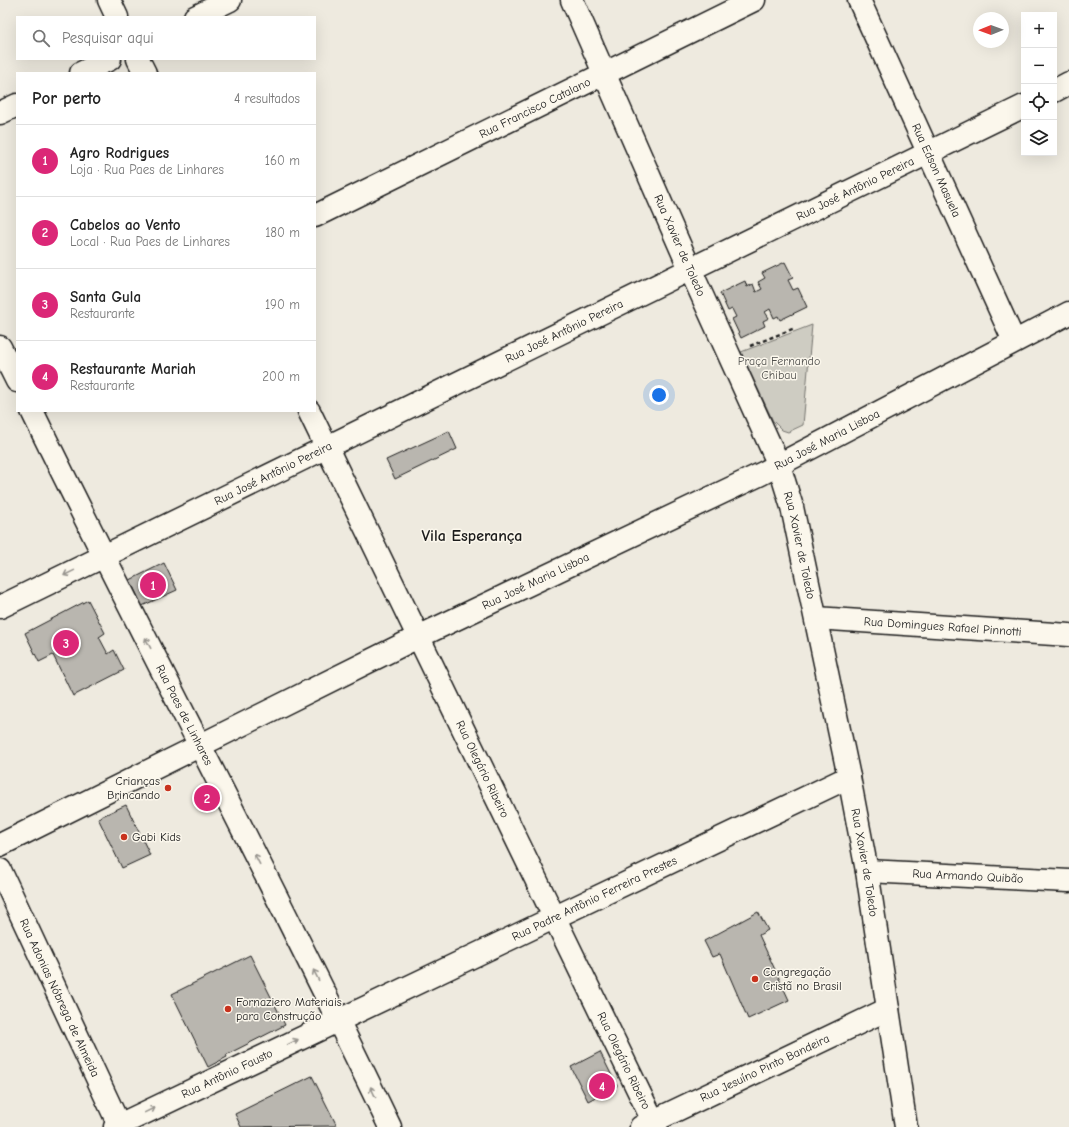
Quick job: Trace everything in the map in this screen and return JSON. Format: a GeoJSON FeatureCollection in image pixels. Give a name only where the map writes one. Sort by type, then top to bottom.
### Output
{"type":"FeatureCollection","features":[{"type":"Feature","properties":{"kind":"street"},"geometry":{"type":"LineString","coordinates":[[109,0],[117,16]]}},
{"type":"Feature","properties":{"kind":"street"},"geometry":{"type":"LineString","coordinates":[[197,16],[230,0]]}},
{"type":"Feature","properties":{"kind":"street","name":"Rua Xavier de Toledo"},"geometry":{"type":"LineString","coordinates":[[572,0],[690,269],[779,465],[792,507],[849,777],[867,871],[906,1127]]}},
{"type":"Feature","properties":{"kind":"street","name":"Rua Francisco Catalano"},"geometry":{"type":"LineString","coordinates":[[316,216],[754,0]]}},
{"type":"Feature","properties":{"kind":"street","name":"Rua Edson Masuela"},"geometry":{"type":"LineString","coordinates":[[858,0],[1014,342]]}},
{"type":"Feature","properties":{"kind":"street"},"geometry":{"type":"LineString","coordinates":[[83,72],[108,60]]}},
{"type":"Feature","properties":{"kind":"street"},"geometry":{"type":"LineString","coordinates":[[138,60],[144,72]]}},
{"type":"Feature","properties":{"kind":"street"},"geometry":{"type":"LineString","coordinates":[[1057,90],[1069,84]]}},
{"type":"Feature","properties":{"kind":"street"},"geometry":{"type":"LineString","coordinates":[[0,113],[16,105]]}},
{"type":"Feature","properties":{"kind":"street","name":"Rua José Antônio Pereira"},"geometry":{"type":"LineString","coordinates":[[0,607],[1021,107]]}},
{"type":"Feature","properties":{"kind":"street","name":"Rua José Maria Lisboa"},"geometry":{"type":"LineString","coordinates":[[0,845],[418,637],[779,465],[1069,313]]}},
{"type":"Feature","properties":{"kind":"street"},"geometry":{"type":"LineString","coordinates":[[0,347],[11,371]]}},
{"type":"Feature","properties":{"kind":"street","name":"Rua Paes de Linhares"},"geometry":{"type":"LineString","coordinates":[[32,412],[199,747],[339,1020],[390,1127]]}},
{"type":"Feature","properties":{"kind":"street","name":"Rua Olegário Ribeiro"},"geometry":{"type":"LineString","coordinates":[[310,412],[554,916],[650,1125]]}},
{"type":"Feature","properties":{"kind":"street","name":"Rua Domingues Rafael Pinnotti"},"geometry":{"type":"LineString","coordinates":[[816,618],[1069,636]]}},
{"type":"Feature","properties":{"kind":"street","name":"Rua Padre Antônio Ferreira Prestes"},"geometry":{"type":"LineString","coordinates":[[339,1020],[554,916],[849,777]]}},
{"type":"Feature","properties":{"kind":"street","name":"Rua Adonias Nóbrega de Almeida"},"geometry":{"type":"LineString","coordinates":[[0,870],[117,1126]]}},
{"type":"Feature","properties":{"kind":"street","name":"Rua Armando Quibão"},"geometry":{"type":"LineString","coordinates":[[867,871],[1069,881]]}},
{"type":"Feature","properties":{"kind":"street","name":"Rua Jesuíno Pinto Bandeira"},"geometry":{"type":"LineString","coordinates":[[650,1125],[888,1009]]}},
{"type":"Feature","properties":{"kind":"street","name":"Rua Antônio Fausto"},"geometry":{"type":"LineString","coordinates":[[117,1126],[339,1020]]}},
{"type":"Feature","properties":{"kind":"path"},"geometry":{"type":"LineString","coordinates":[[729,354],[794,328]]}},
{"type":"Feature","properties":{"kind":"green space","name":"Praça Fernando Chibau"},"geometry":{"type":"Polygon","coordinates":[[[812,325],[803,425],[788,432],[782,430],[773,421],[741,352],[812,325]]]}},
{"type":"Feature","properties":{"kind":"building"},"geometry":{"type":"Polygon","coordinates":[[[785,262],[793,278],[788,280],[793,290],[798,288],[807,307],[780,320],[778,316],[774,318],[770,309],[765,312],[769,318],[763,321],[765,326],[741,338],[732,319],[736,317],[732,309],[728,311],[720,293],[745,281],[747,287],[753,284],[756,292],[762,289],[758,282],[765,278],[762,273],[785,262]]]}},
{"type":"Feature","properties":{"kind":"building"},"geometry":{"type":"Polygon","coordinates":[[[449,431],[457,449],[395,479],[386,460],[449,431]]]}},
{"type":"Feature","properties":{"kind":"building"},"geometry":{"type":"Polygon","coordinates":[[[164,563],[177,590],[142,606],[130,580],[164,563]]]}},
{"type":"Feature","properties":{"kind":"building"},"geometry":{"type":"Polygon","coordinates":[[[88,600],[105,633],[99,637],[108,654],[114,650],[124,670],[73,696],[53,655],[39,662],[25,633],[88,600]]]}},
{"type":"Feature","properties":{"kind":"building","name":"Gabi Kids"},"geometry":{"type":"Polygon","coordinates":[[[126,805],[150,855],[122,868],[98,818],[126,805]]]}},
{"type":"Feature","properties":{"kind":"building","name":"Congregação Cristã no Brasil"},"geometry":{"type":"Polygon","coordinates":[[[758,912],[768,930],[759,935],[789,1000],[748,1019],[720,954],[712,957],[704,941],[758,912]]]}},
{"type":"Feature","properties":{"kind":"building","name":"Fornaziero Materiais para Construção"},"geometry":{"type":"Polygon","coordinates":[[[250,955],[285,1025],[226,1055],[227,1057],[208,1067],[172,994],[250,955]]]}},
{"type":"Feature","properties":{"kind":"building"},"geometry":{"type":"Polygon","coordinates":[[[600,1052],[617,1086],[588,1101],[571,1067],[600,1052]]]}},
{"type":"Feature","properties":{"kind":"building"},"geometry":{"type":"Polygon","coordinates":[[[312,1076],[337,1126],[241,1127],[235,1114],[312,1076]]]}},
{"type":"Feature","properties":{"kind":"place","name":"Agro Rodrigues"},"geometry":{"type":"Point","coordinates":[153,585]}},
{"type":"Feature","properties":{"kind":"place","name":"Santa Gula"},"geometry":{"type":"Point","coordinates":[66,643]}},
{"type":"Feature","properties":{"kind":"place","name":"Crianças Brincando"},"geometry":{"type":"Point","coordinates":[168,788]}},
{"type":"Feature","properties":{"kind":"place","name":"Cabelos ao Vento"},"geometry":{"type":"Point","coordinates":[207,798]}},
{"type":"Feature","properties":{"kind":"place","name":"Gabi Kids"},"geometry":{"type":"Point","coordinates":[124,837]}},
{"type":"Feature","properties":{"kind":"place","name":"Congregação Cristã no Brasil"},"geometry":{"type":"Point","coordinates":[755,979]}},
{"type":"Feature","properties":{"kind":"place","name":"Fornaziero Materiais para Construção"},"geometry":{"type":"Point","coordinates":[228,1009]}},
{"type":"Feature","properties":{"kind":"place","name":"Restaurante Mariah"},"geometry":{"type":"Point","coordinates":[602,1086]}},
{"type":"Feature","properties":{"kind":"district","name":"Vila Esperança"},"geometry":{"type":"Point","coordinates":[472,535]}}]}
